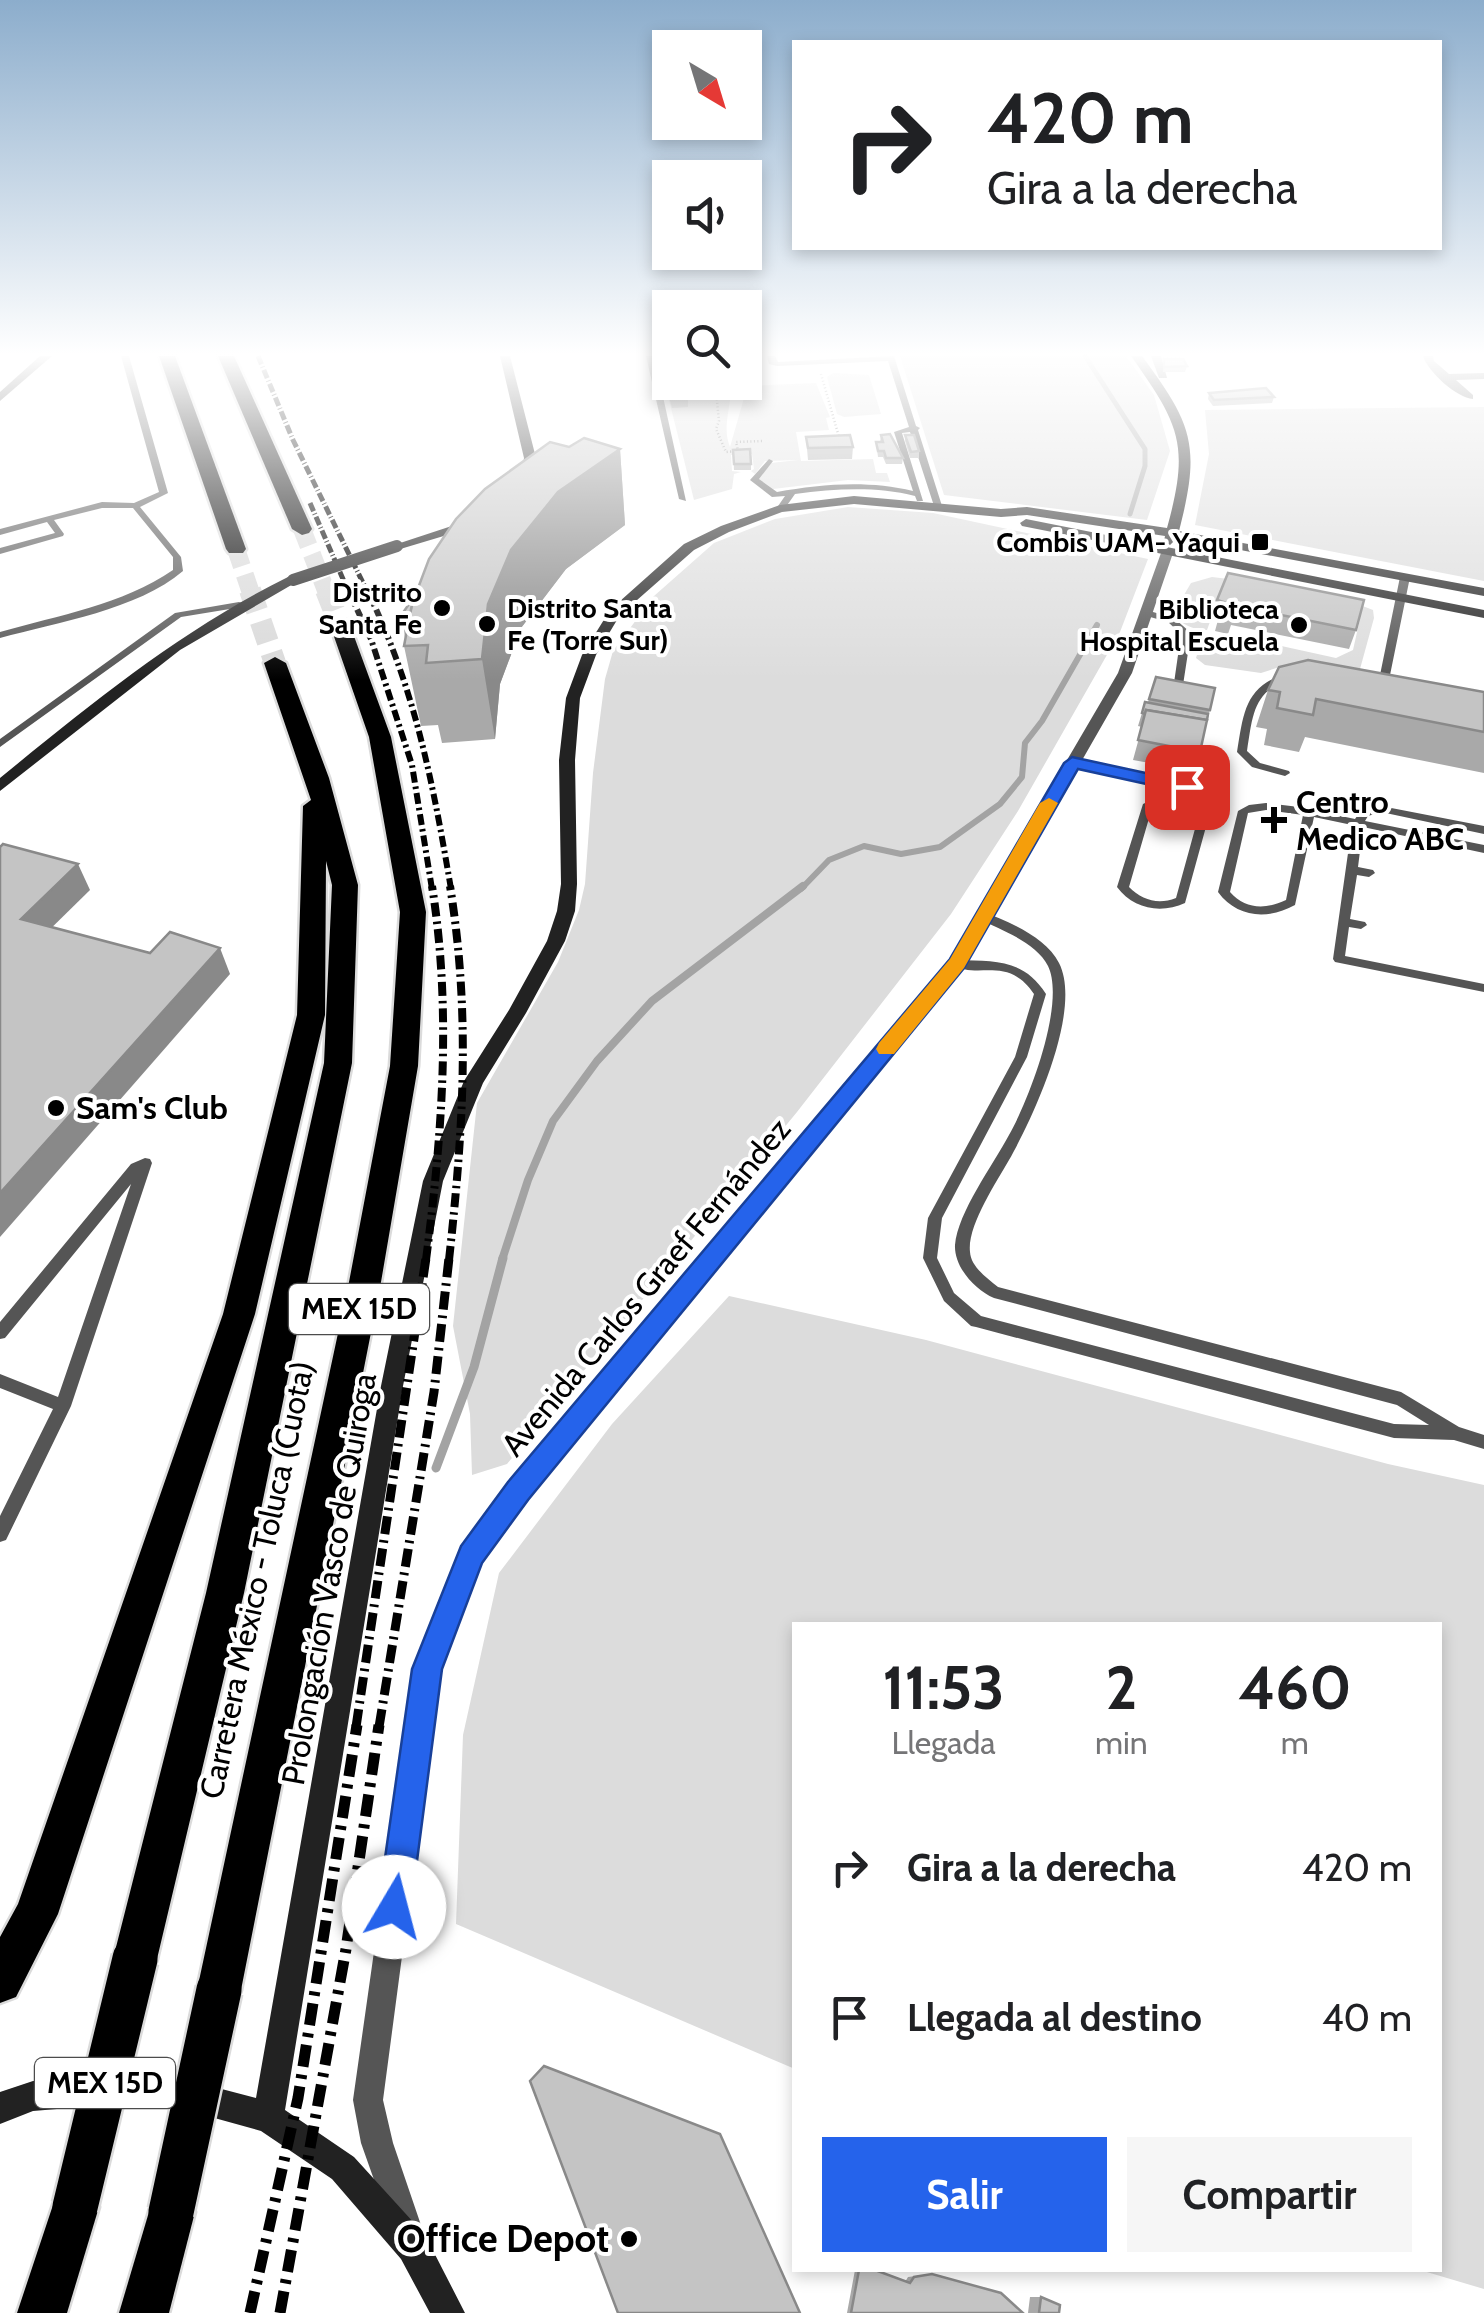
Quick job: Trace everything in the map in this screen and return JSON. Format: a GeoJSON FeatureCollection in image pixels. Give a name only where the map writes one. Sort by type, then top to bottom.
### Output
{"type":"FeatureCollection","features":[{"type":"Feature","properties":{"kind":"highway"},"geometry":{"type":"LineString","coordinates":[[206,464],[236,548]]}},
{"type":"Feature","properties":{"kind":"highway"},"geometry":{"type":"LineString","coordinates":[[273,464],[302,529]]}},
{"type":"Feature","properties":{"kind":"highway","name":"Carretera México - Toluca (Cuota)"},"geometry":{"type":"LineString","coordinates":[[144,2313],[171,2212],[219,1990],[365,1282],[404,1066],[413,912],[380,736],[341,628]]}},
{"type":"Feature","properties":{"kind":"highway","name":"Carretera México - Toluca (Cuota)"},"geometry":{"type":"LineString","coordinates":[[42,2313],[75,2207],[225,1592],[338,1063],[345,885],[316,778],[275,663]]}},
{"type":"Feature","properties":{"kind":"highway"},"geometry":{"type":"LineString","coordinates":[[0,1981],[36,1914],[238,1314],[310,1015],[316,778]]}},
{"type":"Feature","properties":{"kind":"street"},"geometry":{"type":"LineString","coordinates":[[519,491],[526,482],[529,464]]}},
{"type":"Feature","properties":{"kind":"street"},"geometry":{"type":"LineString","coordinates":[[1170,542],[1185,464]]}},
{"type":"Feature","properties":{"kind":"street","name":"Prolongación Vasco de Quiroga"},"geometry":{"type":"LineString","coordinates":[[268,2117],[392,1386],[433,1181],[474,1081],[541,970],[566,912],[570,884],[567,760],[573,698],[589,655],[615,613],[689,547],[724,529],[786,500],[854,500],[926,501],[1001,513],[1028,511],[1170,542],[1267,576],[1349,594],[1400,598],[1484,614]]}},
{"type":"Feature","properties":{"kind":"street","name":"Prolongación Vasco de Quiroga"},"geometry":{"type":"LineString","coordinates":[[1001,513],[1020,522],[1405,577],[1484,592]]}},
{"type":"Feature","properties":{"kind":"street"},"geometry":{"type":"LineString","coordinates":[[3,781],[121,683],[239,605],[292,580],[494,514]]}},
{"type":"Feature","properties":{"kind":"street","name":"Avenida Carlos Graef Fernández"},"geometry":{"type":"LineString","coordinates":[[413,2248],[377,2142],[368,2100],[427,1669],[471,1555],[518,1491],[957,964],[1125,673],[1170,542]]}},
{"type":"Feature","properties":{"kind":"street"},"geometry":{"type":"LineString","coordinates":[[0,2108],[33,2096],[152,2086],[268,2117],[343,2168],[413,2248],[448,2313]]}},
{"type":"Feature","properties":{"kind":"lane"},"geometry":{"type":"LineString","coordinates":[[0,532],[102,505],[135,506],[164,493],[156,464]]}},
{"type":"Feature","properties":{"kind":"lane"},"geometry":{"type":"LineString","coordinates":[[674,464],[682,499]]}},
{"type":"Feature","properties":{"kind":"lane"},"geometry":{"type":"LineString","coordinates":[[767,464],[754,480],[786,500]]}},
{"type":"Feature","properties":{"kind":"lane"},"geometry":{"type":"LineString","coordinates":[[911,464],[926,501]]}},
{"type":"Feature","properties":{"kind":"lane"},"geometry":{"type":"LineString","coordinates":[[919,464],[926,501]]}},
{"type":"Feature","properties":{"kind":"lane"},"geometry":{"type":"LineString","coordinates":[[0,635],[119,600],[165,582],[178,570],[178,557],[135,506]]}},
{"type":"Feature","properties":{"kind":"lane"},"geometry":{"type":"LineString","coordinates":[[0,551],[60,534],[49,519]]}},
{"type":"Feature","properties":{"kind":"lane"},"geometry":{"type":"LineString","coordinates":[[1404,701],[1392,694],[1385,676],[1405,577]]}},
{"type":"Feature","properties":{"kind":"lane"},"geometry":{"type":"LineString","coordinates":[[0,744],[178,615],[239,605]]}},
{"type":"Feature","properties":{"kind":"lane"},"geometry":{"type":"LineString","coordinates":[[1146,614],[1171,620],[1186,633],[1179,683]]}},
{"type":"Feature","properties":{"kind":"lane"},"geometry":{"type":"LineString","coordinates":[[1284,772],[1256,766],[1242,752],[1251,705],[1259,689],[1269,681],[1308,674]]}},
{"type":"Feature","properties":{"kind":"lane"},"geometry":{"type":"LineString","coordinates":[[1371,680],[1385,676]]}},
{"type":"Feature","properties":{"kind":"lane"},"geometry":{"type":"LineString","coordinates":[[1072,763],[1187,787],[1206,798],[1207,805],[1181,900],[1174,905],[1156,905],[1130,897],[1123,887],[1147,806],[1162,798],[1207,805]]}},
{"type":"Feature","properties":{"kind":"lane"},"geometry":{"type":"LineString","coordinates":[[1308,814],[1290,902],[1267,912],[1236,906],[1224,892],[1243,811],[1258,805],[1308,814],[1358,823],[1484,849]]}},
{"type":"Feature","properties":{"kind":"lane"},"geometry":{"type":"LineString","coordinates":[[1484,830],[1381,809],[1364,814],[1358,823],[1339,959],[1484,988]]}},
{"type":"Feature","properties":{"kind":"lane"},"geometry":{"type":"LineString","coordinates":[[1351,870],[1369,873]]}},
{"type":"Feature","properties":{"kind":"lane"},"geometry":{"type":"LineString","coordinates":[[983,916],[1039,947],[1054,965],[1060,996],[1022,1126],[972,1215],[962,1250],[973,1275],[994,1292],[1401,1399],[1455,1433],[1484,1442]]}},
{"type":"Feature","properties":{"kind":"lane"},"geometry":{"type":"LineString","coordinates":[[1344,922],[1361,925]]}},
{"type":"Feature","properties":{"kind":"lane"},"geometry":{"type":"LineString","coordinates":[[957,964],[1018,968],[1032,978],[1040,994],[1021,1056],[935,1218],[930,1258],[950,1297],[976,1321],[1394,1431],[1455,1433]]}},
{"type":"Feature","properties":{"kind":"lane"},"geometry":{"type":"LineString","coordinates":[[0,1333],[136,1168],[146,1163],[63,1406],[0,1534]]}},
{"type":"Feature","properties":{"kind":"lane"},"geometry":{"type":"LineString","coordinates":[[0,1382],[63,1406]]}},
{"type":"Feature","properties":{"kind":"shaded area"},"geometry":{"type":"Polygon","coordinates":[[[685,464],[732,464],[732,471],[741,472],[734,474],[732,489],[694,500],[685,464]]]}},
{"type":"Feature","properties":{"kind":"shaded area"},"geometry":{"type":"Polygon","coordinates":[[[770,464],[874,464],[876,473],[887,473],[890,482],[848,480],[773,489],[759,479],[770,464]]]}},
{"type":"Feature","properties":{"kind":"shaded area"},"geometry":{"type":"Polygon","coordinates":[[[934,464],[1166,464],[1147,520],[944,495],[934,464]]]}},
{"type":"Feature","properties":{"kind":"shaded area"},"geometry":{"type":"Polygon","coordinates":[[[1207,464],[1484,464],[1484,581],[1195,525],[1207,464]]]}},
{"type":"Feature","properties":{"kind":"shaded area"},"geometry":{"type":"Polygon","coordinates":[[[848,507],[933,513],[1148,559],[1120,632],[1018,811],[951,914],[797,1112],[507,1464],[472,1475],[470,1414],[453,1326],[477,1103],[558,962],[579,910],[585,884],[605,679],[613,651],[654,596],[714,543],[775,519],[848,507]]]}},
{"type":"Feature","properties":{"kind":"shaded area"},"geometry":{"type":"Polygon","coordinates":[[[1212,577],[1237,580],[1261,597],[1221,591],[1207,630],[1187,626],[1174,612],[1191,583],[1212,577]]]}},
{"type":"Feature","properties":{"kind":"shaded area"},"geometry":{"type":"Polygon","coordinates":[[[1360,605],[1373,610],[1374,618],[1360,669],[1289,664],[1261,673],[1205,665],[1196,658],[1203,635],[1246,643],[1250,639],[1336,658],[1353,650],[1360,619],[1351,614],[1360,605]]]}},
{"type":"Feature","properties":{"kind":"shaded area"},"geometry":{"type":"Polygon","coordinates":[[[729,1296],[926,1340],[1388,1464],[1484,1485],[1484,2289],[1427,2272],[1442,2272],[1442,1622],[792,1622],[792,2068],[456,1924],[463,1735],[499,1573],[612,1424],[729,1296]]]}},
{"type":"Feature","properties":{"kind":"building"},"geometry":{"type":"Polygon","coordinates":[[[520,464],[598,464],[558,492],[511,550],[488,604],[482,659],[426,663],[428,645],[404,646],[412,604],[429,559],[456,519],[485,489],[520,464]]]}},
{"type":"Feature","properties":{"kind":"building"},"geometry":{"type":"Polygon","coordinates":[[[1228,573],[1364,600],[1356,630],[1237,606],[1234,614],[1220,612],[1224,602],[1217,600],[1228,573]]]}},
{"type":"Feature","properties":{"kind":"building"},"geometry":{"type":"Polygon","coordinates":[[[416,594],[408,625],[403,625],[407,617],[402,614],[416,594]]]}},
{"type":"Feature","properties":{"kind":"building"},"geometry":{"type":"Polygon","coordinates":[[[1308,660],[1484,692],[1484,732],[1316,699],[1313,715],[1277,708],[1280,692],[1268,690],[1279,667],[1308,660]]]}},
{"type":"Feature","properties":{"kind":"building"},"geometry":{"type":"Polygon","coordinates":[[[1156,677],[1215,688],[1210,710],[1149,699],[1156,677]]]}},
{"type":"Feature","properties":{"kind":"building"},"geometry":{"type":"Polygon","coordinates":[[[1145,702],[1208,714],[1207,720],[1146,710],[1145,714],[1145,702]]]}},
{"type":"Feature","properties":{"kind":"building"},"geometry":{"type":"Polygon","coordinates":[[[1146,710],[1207,720],[1200,752],[1138,740],[1146,710]]]}},
{"type":"Feature","properties":{"kind":"building","name":"Sam's Club"},"geometry":{"type":"Polygon","coordinates":[[[3,844],[78,864],[21,919],[150,953],[170,932],[220,948],[0,1193],[0,847],[3,844]]]}},
{"type":"Feature","properties":{"kind":"building"},"geometry":{"type":"Polygon","coordinates":[[[544,2066],[720,2134],[800,2313],[618,2313],[530,2081],[544,2066]]]}},
{"type":"Feature","properties":{"kind":"building"},"geometry":{"type":"Polygon","coordinates":[[[859,2272],[880,2272],[910,2283],[914,2277],[932,2274],[1001,2293],[1023,2313],[851,2313],[859,2272]]]}},
{"type":"Feature","properties":{"kind":"building"},"geometry":{"type":"Polygon","coordinates":[[[1041,2297],[1060,2305],[1059,2313],[1039,2313],[1041,2297]]]}},
{"type":"Feature","properties":{"kind":"waterway"},"geometry":{"type":"LineString","coordinates":[[1130,514],[1145,464]]}},
{"type":"Feature","properties":{"kind":"waterway"},"geometry":{"type":"LineString","coordinates":[[801,889],[829,860],[864,846],[901,854],[940,847],[1000,804],[1022,777],[1025,743],[1042,721],[1097,625]]}},
{"type":"Feature","properties":{"kind":"waterway"},"geometry":{"type":"LineString","coordinates":[[502,1260],[528,1180],[553,1121],[597,1061],[652,1001],[803,886]]}},
{"type":"Feature","properties":{"kind":"waterway"},"geometry":{"type":"LineString","coordinates":[[436,1468],[474,1367],[503,1258]]}},
{"type":"Feature","properties":{"kind":"tunnel"},"geometry":{"type":"LineString","coordinates":[[302,529],[327,593]]}},
{"type":"Feature","properties":{"kind":"tunnel"},"geometry":{"type":"LineString","coordinates":[[236,549],[251,593]]}},
{"type":"Feature","properties":{"kind":"tunnel"},"geometry":{"type":"LineString","coordinates":[[250,590],[275,663]]}},
{"type":"Feature","properties":{"kind":"tunnel"},"geometry":{"type":"LineString","coordinates":[[326,590],[341,628]]}},
{"type":"Feature","properties":{"kind":"railway"},"geometry":{"type":"LineString","coordinates":[[305,464],[368,593]]}},
{"type":"Feature","properties":{"kind":"railway"},"geometry":{"type":"LineString","coordinates":[[310,503],[349,593]]}},
{"type":"Feature","properties":{"kind":"railway"},"geometry":{"type":"LineString","coordinates":[[348,590],[371,639],[412,765],[432,889]]}},
{"type":"Feature","properties":{"kind":"railway"},"geometry":{"type":"LineString","coordinates":[[367,590],[410,700],[451,889]]}},
{"type":"Feature","properties":{"kind":"railway"},"geometry":{"type":"LineString","coordinates":[[426,1260],[443,1073],[442,980],[432,886]]}},
{"type":"Feature","properties":{"kind":"railway"},"geometry":{"type":"LineString","coordinates":[[449,1260],[463,1073],[461,981],[450,886]]}},
{"type":"Feature","properties":{"kind":"railway"},"geometry":{"type":"LineString","coordinates":[[356,1727],[426,1258]]}},
{"type":"Feature","properties":{"kind":"railway"},"geometry":{"type":"LineString","coordinates":[[379,1727],[434,1392],[449,1258]]}},
{"type":"Feature","properties":{"kind":"railway"},"geometry":{"type":"LineString","coordinates":[[250,2313],[298,2098],[357,1725]]}},
{"type":"Feature","properties":{"kind":"railway"},"geometry":{"type":"LineString","coordinates":[[280,2313],[346,1949],[379,1725]]}},
{"type":"Feature","properties":{"kind":"slow traffic"},"geometry":{"type":"LineString","coordinates":[[886,1049],[957,964],[1049,803]]}},
{"type":"Feature","properties":{"kind":"place","name":"Combis UAM- Yaqui"},"geometry":{"type":"Point","coordinates":[1260,542]}},
{"type":"Feature","properties":{"kind":"place","name":"Distrito Santa Fe"},"geometry":{"type":"Point","coordinates":[442,608]}},
{"type":"Feature","properties":{"kind":"place","name":"Distrito Santa Fe (Torre Sur)"},"geometry":{"type":"Point","coordinates":[487,624]}},
{"type":"Feature","properties":{"kind":"place","name":"Biblioteca Hospital Escuela"},"geometry":{"type":"Point","coordinates":[1299,625]}},
{"type":"Feature","properties":{"kind":"place","name":"Centro Medico ABC"},"geometry":{"type":"Point","coordinates":[1274,820]}},
{"type":"Feature","properties":{"kind":"place","name":"Sam's Club"},"geometry":{"type":"Point","coordinates":[56,1108]}},
{"type":"Feature","properties":{"kind":"place","name":"Office Depot"},"geometry":{"type":"Point","coordinates":[629,2239]}},
{"type":"Feature","properties":{"kind":"route"},"geometry":{"type":"LineString","coordinates":[[394,1907],[427,1669],[471,1555],[518,1491],[957,964],[1072,763],[1187,787]]}}]}
